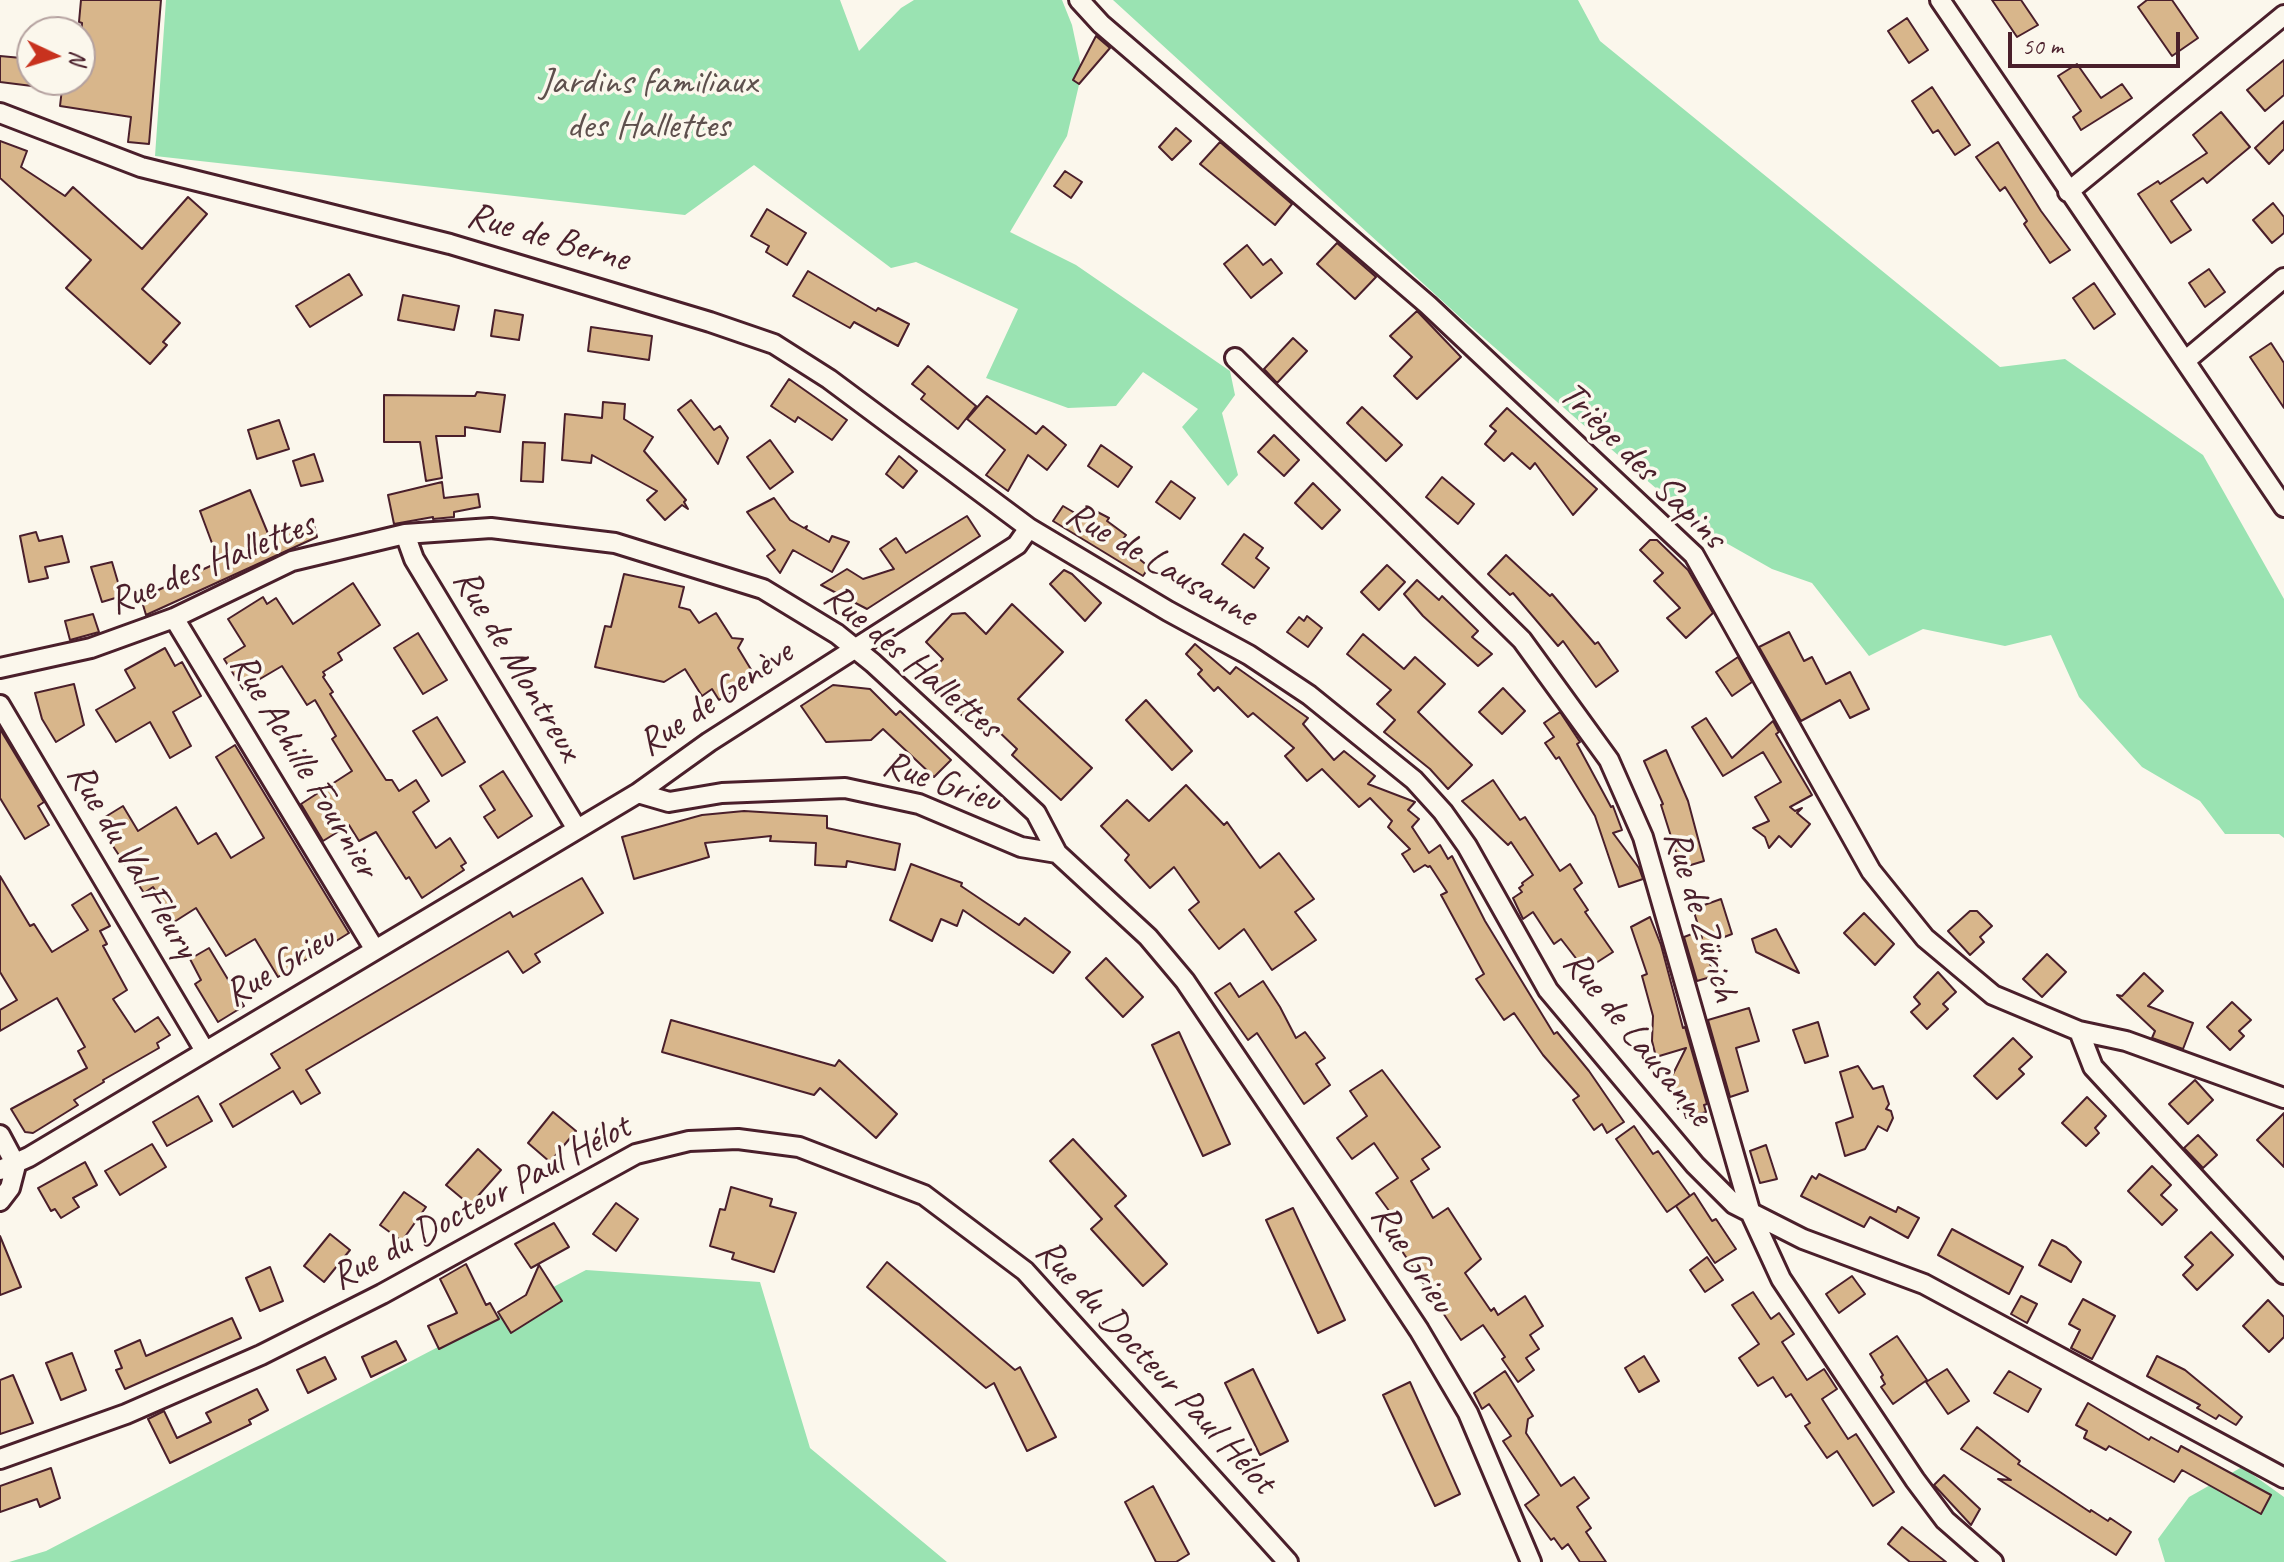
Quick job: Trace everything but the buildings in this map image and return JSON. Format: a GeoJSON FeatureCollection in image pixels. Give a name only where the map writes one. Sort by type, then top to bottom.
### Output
{"type":"FeatureCollection","features":[{"type":"Feature","properties":{"kind":"street","name":"Triège des Sapins"},"geometry":{"type":"LineString","coordinates":[[1079,0],[1101,24],[1428,305],[1694,555],[1871,871],[1925,938],[1993,995],[2079,1031],[2126,1041],[2284,1098]]}},
{"type":"Feature","properties":{"kind":"street"},"geometry":{"type":"LineString","coordinates":[[1940,0],[2284,507]]}},
{"type":"Feature","properties":{"kind":"street"},"geometry":{"type":"LineString","coordinates":[[2068,192],[2284,15]]}},
{"type":"Feature","properties":{"kind":"street","name":"Rue de Berne"},"geometry":{"type":"LineString","coordinates":[[0,113],[141,167],[450,244],[651,303],[774,344],[829,379],[1029,528]]}},
{"type":"Feature","properties":{"kind":"street"},"geometry":{"type":"LineString","coordinates":[[2185,361],[2284,278]]}},
{"type":"Feature","properties":{"kind":"street","name":"Rue de Zürich"},"geometry":{"type":"LineString","coordinates":[[1235,358],[1522,640],[1609,760],[1643,837],[1751,1214],[1781,1279],[1915,1480],[1945,1520],[1993,1562]]}},
{"type":"Feature","properties":{"kind":"street","name":"Rue des Hallettes"},"geometry":{"type":"LineString","coordinates":[[0,668],[91,648],[174,618],[292,561],[405,534],[491,528],[615,543],[763,589],[837,634],[1036,813],[1057,853]]}},
{"type":"Feature","properties":{"kind":"street","name":"Rue de Genève"},"geometry":{"type":"LineString","coordinates":[[638,793],[709,742],[1017,545],[1029,528]]}},
{"type":"Feature","properties":{"kind":"street","name":"Rue de Lausanne"},"geometry":{"type":"LineString","coordinates":[[1029,528],[1249,655],[1335,714],[1414,780],[1443,812],[1467,846],[1548,990],[1695,1165],[1734,1204],[1803,1239],[1924,1284],[2284,1478]]}},
{"type":"Feature","properties":{"kind":"street","name":"Rue de Montreux"},"geometry":{"type":"LineString","coordinates":[[405,534],[414,559],[577,829]]}},
{"type":"Feature","properties":{"kind":"street","name":"Rue Achille Fournier"},"geometry":{"type":"LineString","coordinates":[[174,618],[375,950]]}},
{"type":"Feature","properties":{"kind":"street","name":"Rue du Val Fleury"},"geometry":{"type":"LineString","coordinates":[[0,705],[205,1051]]}},
{"type":"Feature","properties":{"kind":"street","name":"Rue Grieu"},"geometry":{"type":"LineString","coordinates":[[8,1168],[638,793],[669,802],[722,793],[845,788],[919,804],[1021,847],[1057,853],[1148,937],[1185,981],[1419,1330],[1468,1413],[1531,1562]]}},
{"type":"Feature","properties":{"kind":"street"},"geometry":{"type":"LineString","coordinates":[[2079,1031],[2093,1067],[2284,1274]]}},
{"type":"Feature","properties":{"kind":"street"},"geometry":{"type":"LineString","coordinates":[[0,1135],[10,1188],[0,1201]]}},
{"type":"Feature","properties":{"kind":"street","name":"Rue du Docteur Paul Hélot"},"geometry":{"type":"LineString","coordinates":[[0,1459],[126,1414],[261,1355],[382,1294],[636,1154],[689,1141],[738,1139],[799,1147],[924,1195],[1025,1271],[1288,1562]]}},
{"type":"Feature","properties":{"kind":"green space","name":"Jardins familiaux des Hallettes"},"geometry":{"type":"Polygon","coordinates":[[[166,0],[840,0],[859,51],[901,8],[914,0],[1062,0],[1072,25],[1082,72],[1067,136],[1010,232],[1076,265],[1230,371],[1235,395],[1222,413],[1238,475],[1228,486],[1182,427],[1198,409],[1143,372],[1116,406],[1068,408],[986,378],[1018,309],[916,262],[891,268],[754,165],[685,215],[155,156],[166,0]]]}},
{"type":"Feature","properties":{"kind":"green space"},"geometry":{"type":"Polygon","coordinates":[[[1113,0],[1578,0],[1600,41],[2000,367],[2065,359],[2203,455],[2284,599],[2284,838],[2279,834],[2225,834],[2200,801],[2142,767],[2079,697],[2051,635],[2005,646],[1923,629],[1869,656],[1812,583],[1772,569],[1705,531],[1462,319],[1113,0]]]}},
{"type":"Feature","properties":{"kind":"green space"},"geometry":{"type":"Polygon","coordinates":[[[586,1270],[760,1282],[810,1448],[947,1562],[9,1562],[46,1551],[586,1270]]]}},
{"type":"Feature","properties":{"kind":"green space"},"geometry":{"type":"Polygon","coordinates":[[[2242,1467],[2284,1497],[2284,1562],[2165,1562],[2158,1539],[2189,1497],[2242,1467]]]}}]}
